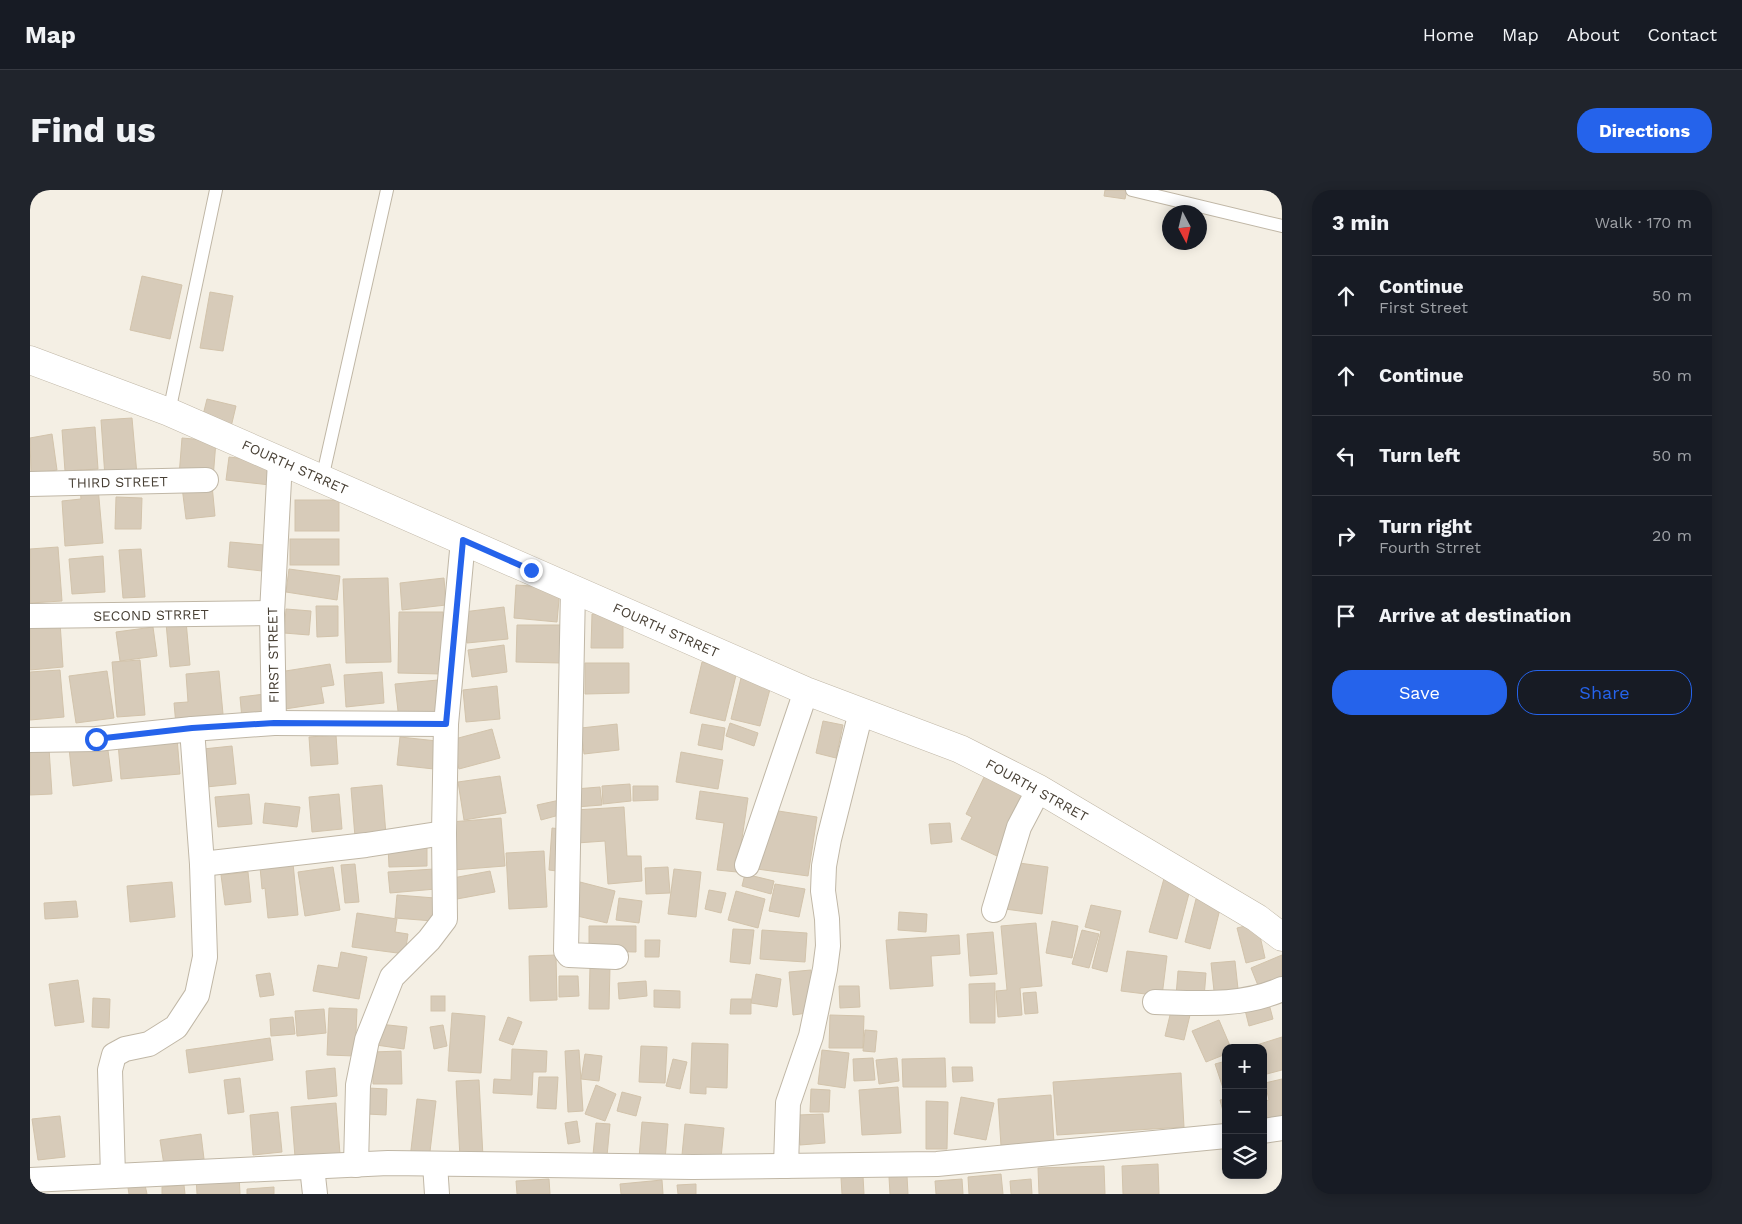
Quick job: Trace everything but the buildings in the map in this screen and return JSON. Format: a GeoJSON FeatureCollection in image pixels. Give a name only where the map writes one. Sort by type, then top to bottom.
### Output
{"type":"FeatureCollection","features":[{"type":"Feature","properties":{"kind":"street","name":"FOURTH STRRET"},"geometry":{"type":"LineString","coordinates":[[30,360],[169,412],[806,691],[960,749],[1039,789],[1258,918],[1282,937]]}},
{"type":"Feature","properties":{"kind":"street","name":"FIRST STREET"},"geometry":{"type":"LineString","coordinates":[[30,740],[96,739],[192,728],[274,723],[272,613],[280,461]]}},
{"type":"Feature","properties":{"kind":"street","name":"THIRD STREET"},"geometry":{"type":"LineString","coordinates":[[30,484],[206,480]]}},
{"type":"Feature","properties":{"kind":"street"},"geometry":{"type":"LineString","coordinates":[[356,1165],[358,1085],[367,1040],[392,977],[429,940],[445,920],[446,724],[463,540]]}},
{"type":"Feature","properties":{"kind":"street"},"geometry":{"type":"LineString","coordinates":[[573,589],[566,951],[569,955],[616,957]]}},
{"type":"Feature","properties":{"kind":"street","name":"SECOND STRRET"},"geometry":{"type":"LineString","coordinates":[[30,616],[272,613]]}},
{"type":"Feature","properties":{"kind":"street"},"geometry":{"type":"LineString","coordinates":[[747,865],[806,691]]}},
{"type":"Feature","properties":{"kind":"street"},"geometry":{"type":"LineString","coordinates":[[786,1166],[788,1103],[811,1036],[827,954],[827,919],[823,892],[824,866],[860,712]]}},
{"type":"Feature","properties":{"kind":"street"},"geometry":{"type":"LineString","coordinates":[[274,723],[446,724]]}},
{"type":"Feature","properties":{"kind":"street"},"geometry":{"type":"LineString","coordinates":[[113,1176],[110,1070],[114,1055],[126,1049],[149,1044],[176,1026],[197,996],[205,957],[202,864],[192,728]]}},
{"type":"Feature","properties":{"kind":"street"},"geometry":{"type":"LineString","coordinates":[[994,910],[1019,827],[1039,789]]}},
{"type":"Feature","properties":{"kind":"street"},"geometry":{"type":"LineString","coordinates":[[202,864],[366,845],[444,833]]}},
{"type":"Feature","properties":{"kind":"street"},"geometry":{"type":"LineString","coordinates":[[1155,1002],[1222,1004],[1269,995],[1282,989]]}},
{"type":"Feature","properties":{"kind":"street"},"geometry":{"type":"LineString","coordinates":[[1267,1130],[1282,1128]]}},
{"type":"Feature","properties":{"kind":"street"},"geometry":{"type":"LineString","coordinates":[[30,1180],[388,1163],[693,1167],[937,1164],[1222,1136]]}},
{"type":"Feature","properties":{"kind":"street"},"geometry":{"type":"LineString","coordinates":[[435,1164],[437,1194]]}},
{"type":"Feature","properties":{"kind":"street"},"geometry":{"type":"LineString","coordinates":[[312,1167],[315,1194]]}},
{"type":"Feature","properties":{"kind":"lane"},"geometry":{"type":"LineString","coordinates":[[169,412],[216,190]]}},
{"type":"Feature","properties":{"kind":"lane"},"geometry":{"type":"LineString","coordinates":[[322,479],[388,190]]}},
{"type":"Feature","properties":{"kind":"lane"},"geometry":{"type":"LineString","coordinates":[[1132,190],[1282,226]]}},
{"type":"Feature","properties":{"kind":"route"},"geometry":{"type":"LineString","coordinates":[[96,739],[192,728],[274,723],[446,724],[463,540],[531,570]]}}]}
